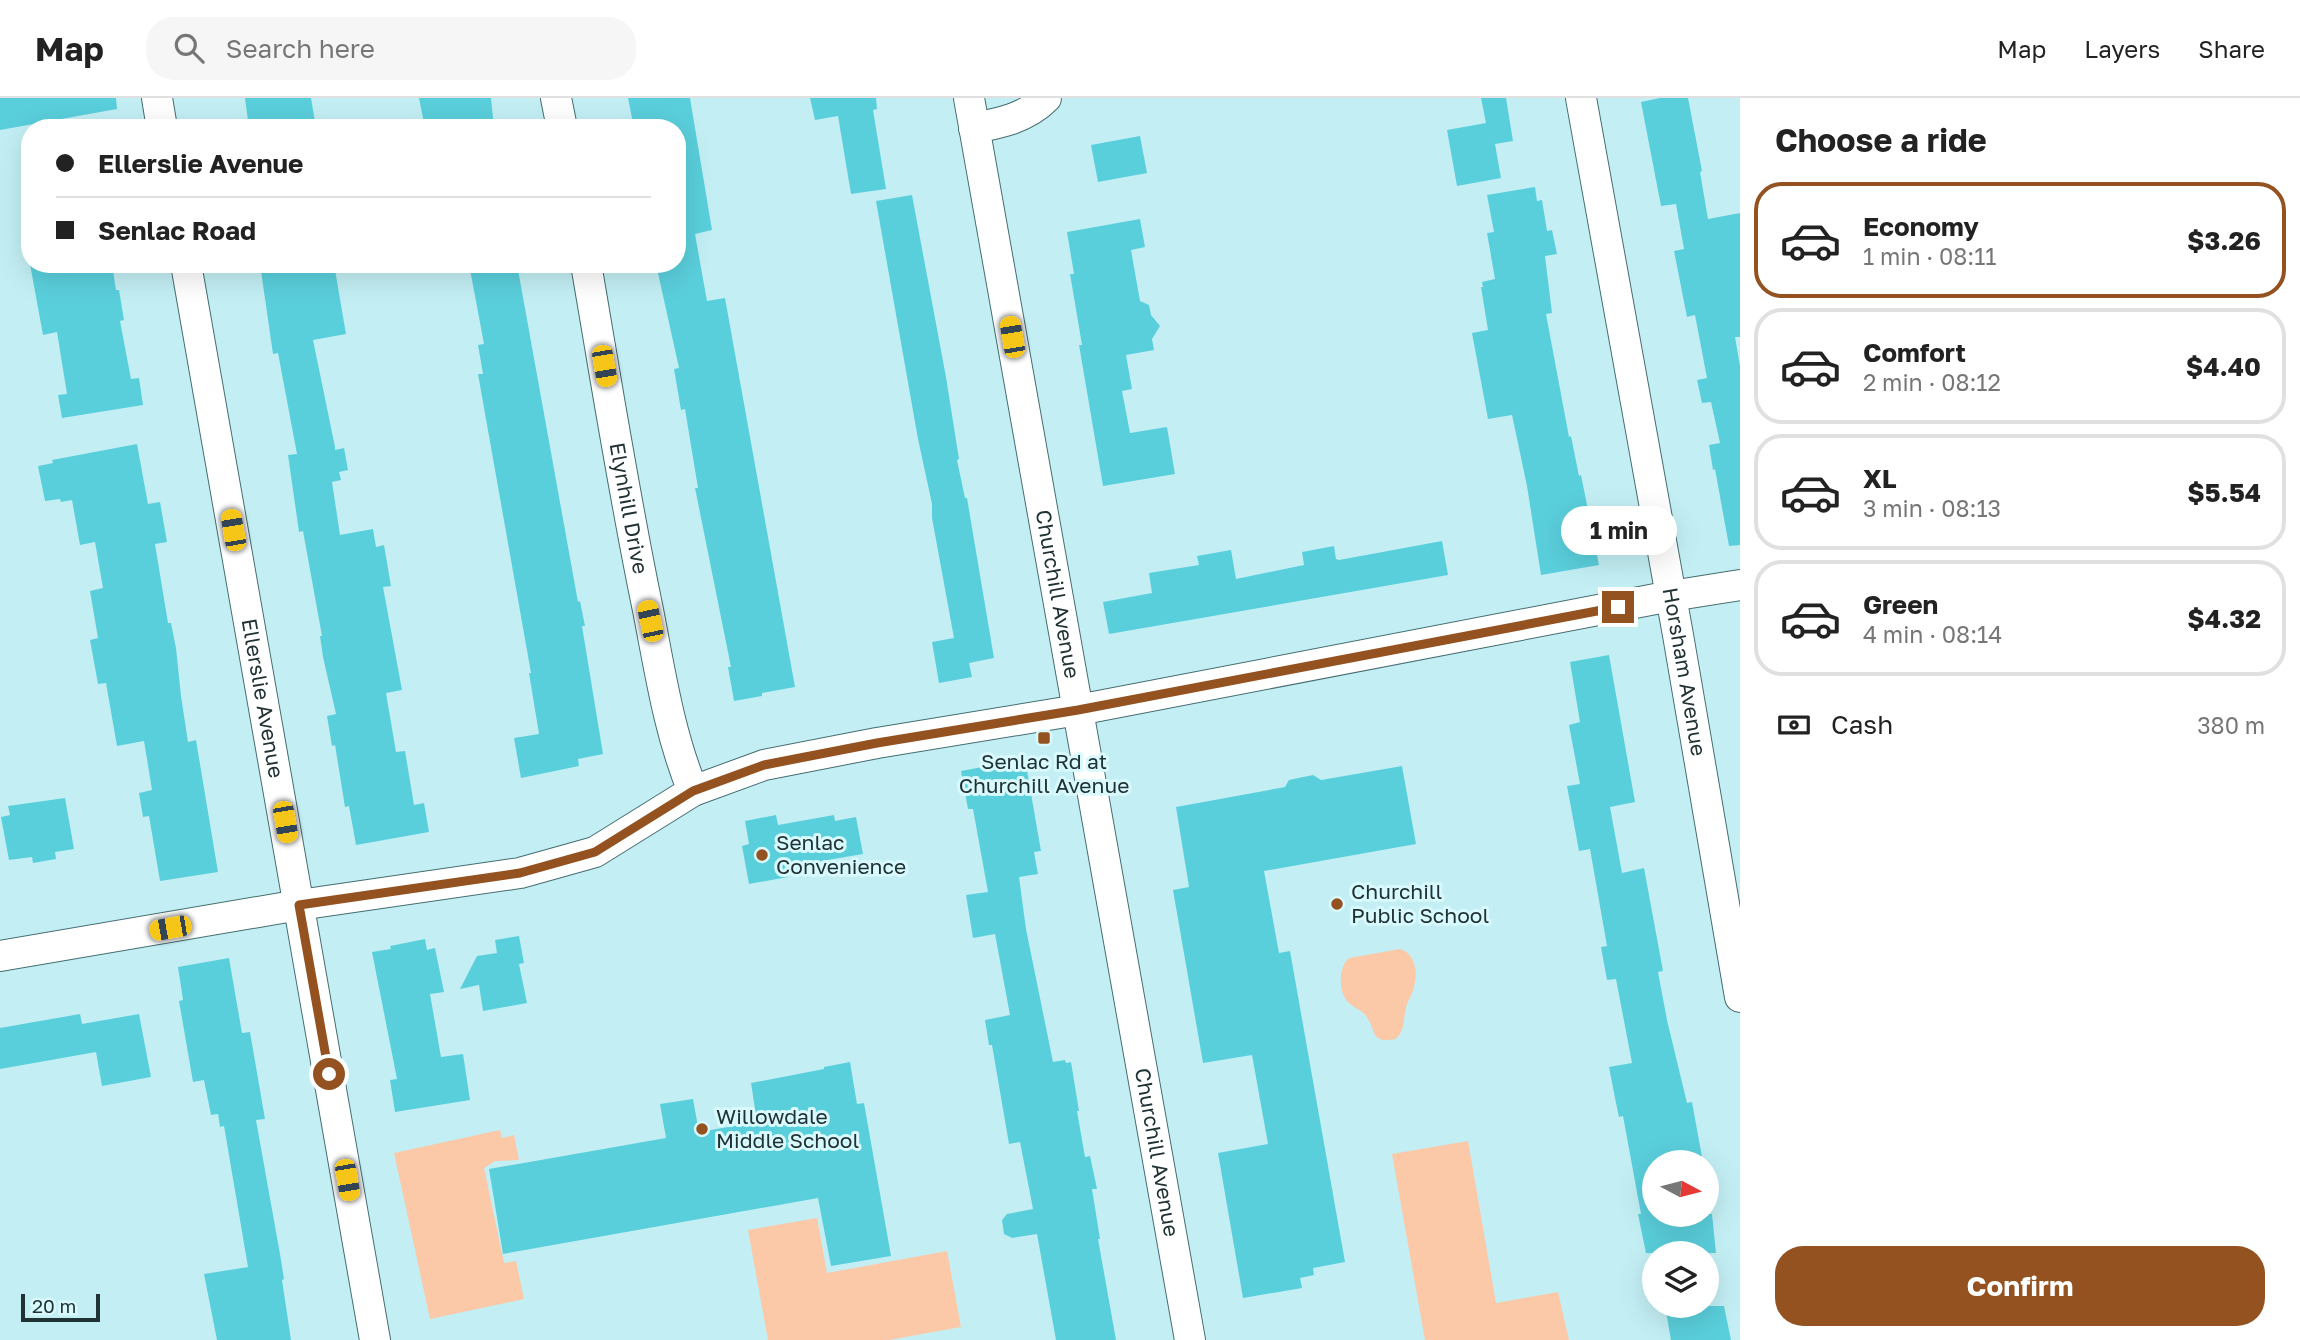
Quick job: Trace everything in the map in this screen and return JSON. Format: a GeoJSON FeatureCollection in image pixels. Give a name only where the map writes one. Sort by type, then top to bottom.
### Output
{"type":"FeatureCollection","features":[{"type":"Feature","properties":{"kind":"street"},"geometry":{"type":"LineString","coordinates":[[157,98],[160,119]]}},
{"type":"Feature","properties":{"kind":"street"},"geometry":{"type":"LineString","coordinates":[[556,98],[560,119]]}},
{"type":"Feature","properties":{"kind":"street","name":"Churchill Avenue"},"geometry":{"type":"LineString","coordinates":[[969,98],[1190,1340]]}},
{"type":"Feature","properties":{"kind":"street"},"geometry":{"type":"LineString","coordinates":[[974,128],[1022,116],[1046,98]]}},
{"type":"Feature","properties":{"kind":"street","name":"Horsham Avenue"},"geometry":{"type":"LineString","coordinates":[[1581,98],[1740,997]]}},
{"type":"Feature","properties":{"kind":"street","name":"Ellerslie Avenue"},"geometry":{"type":"LineString","coordinates":[[188,273],[375,1340]]}},
{"type":"Feature","properties":{"kind":"street","name":"Elynhill Drive"},"geometry":{"type":"LineString","coordinates":[[588,273],[639,570],[670,723],[693,791]]}},
{"type":"Feature","properties":{"kind":"street"},"geometry":{"type":"LineString","coordinates":[[0,956],[299,905],[520,873],[595,852],[693,791],[764,765],[877,743],[1078,710],[1740,585]]}},
{"type":"Feature","properties":{"kind":"shaded area"},"geometry":{"type":"Polygon","coordinates":[[[1400,949],[1413,961],[1416,974],[1414,987],[1399,1036],[1396,1039],[1381,1039],[1375,1035],[1364,1014],[1345,999],[1341,974],[1349,958],[1400,949]]]}},
{"type":"Feature","properties":{"kind":"shaded area"},"geometry":{"type":"Polygon","coordinates":[[[500,1130],[502,1138],[514,1135],[519,1160],[495,1161],[484,1168],[504,1263],[516,1261],[524,1299],[430,1319],[394,1153],[500,1130]]]}},
{"type":"Feature","properties":{"kind":"shaded area"},"geometry":{"type":"Polygon","coordinates":[[[1468,1141],[1496,1303],[1558,1292],[1569,1340],[1425,1340],[1392,1154],[1468,1141]]]}},
{"type":"Feature","properties":{"kind":"shaded area"},"geometry":{"type":"Polygon","coordinates":[[[817,1218],[827,1273],[947,1251],[961,1327],[889,1340],[768,1340],[748,1230],[817,1218]]]}},
{"type":"Feature","properties":{"kind":"building"},"geometry":{"type":"Polygon","coordinates":[[[0,98],[116,98],[117,109],[61,119],[21,119],[21,126],[0,130],[0,98]]]}},
{"type":"Feature","properties":{"kind":"building"},"geometry":{"type":"Polygon","coordinates":[[[245,98],[311,98],[314,119],[248,119],[245,98]]]}},
{"type":"Feature","properties":{"kind":"building"},"geometry":{"type":"Polygon","coordinates":[[[419,98],[491,98],[493,119],[423,119],[419,98]]]}},
{"type":"Feature","properties":{"kind":"building"},"geometry":{"type":"Polygon","coordinates":[[[628,98],[690,98],[712,230],[695,234],[707,301],[725,298],[795,687],[762,693],[762,696],[734,701],[728,667],[731,667],[695,488],[698,488],[685,409],[681,410],[674,369],[679,368],[658,273],[686,273],[686,119],[632,119],[628,98]]]}},
{"type":"Feature","properties":{"kind":"building"},"geometry":{"type":"Polygon","coordinates":[[[810,98],[876,98],[877,109],[873,110],[886,189],[851,194],[838,116],[815,120],[810,98]]]}},
{"type":"Feature","properties":{"kind":"building"},"geometry":{"type":"Polygon","coordinates":[[[1481,98],[1506,98],[1513,141],[1495,144],[1501,178],[1457,186],[1447,130],[1486,123],[1481,98]]]}},
{"type":"Feature","properties":{"kind":"building"},"geometry":{"type":"Polygon","coordinates":[[[1660,98],[1688,98],[1708,219],[1740,213],[1740,337],[1735,337],[1740,366],[1740,545],[1729,546],[1715,469],[1713,470],[1709,445],[1720,443],[1711,402],[1702,403],[1697,380],[1707,378],[1695,315],[1687,317],[1674,251],[1684,249],[1676,204],[1661,206],[1641,102],[1660,98]]]}},
{"type":"Feature","properties":{"kind":"building"},"geometry":{"type":"Polygon","coordinates":[[[1140,136],[1147,173],[1098,182],[1091,145],[1140,136]]]}},
{"type":"Feature","properties":{"kind":"building"},"geometry":{"type":"Polygon","coordinates":[[[1535,187],[1537,201],[1542,200],[1547,231],[1552,230],[1557,254],[1545,256],[1552,313],[1546,314],[1569,437],[1571,436],[1579,476],[1581,475],[1599,565],[1541,575],[1512,415],[1488,419],[1472,333],[1488,330],[1481,287],[1482,282],[1495,279],[1487,233],[1494,232],[1487,195],[1535,187]]]}},
{"type":"Feature","properties":{"kind":"building"},"geometry":{"type":"Polygon","coordinates":[[[912,195],[994,658],[969,663],[972,677],[939,683],[932,642],[954,638],[876,201],[912,195]]]}},
{"type":"Feature","properties":{"kind":"building"},"geometry":{"type":"Polygon","coordinates":[[[1140,219],[1145,247],[1131,250],[1140,301],[1149,305],[1151,315],[1160,326],[1152,339],[1154,350],[1126,355],[1132,389],[1122,391],[1130,433],[1167,427],[1175,474],[1103,486],[1079,345],[1082,345],[1070,274],[1074,274],[1067,232],[1140,219]]]}},
{"type":"Feature","properties":{"kind":"building"},"geometry":{"type":"Polygon","coordinates":[[[32,273],[113,273],[124,320],[120,321],[131,379],[139,378],[143,405],[62,418],[58,395],[67,394],[57,332],[43,335],[32,273]]]}},
{"type":"Feature","properties":{"kind":"building"},"geometry":{"type":"Polygon","coordinates":[[[261,273],[336,273],[346,334],[313,340],[335,450],[344,448],[348,470],[339,472],[341,480],[332,482],[340,535],[373,529],[376,547],[384,545],[391,586],[383,587],[402,690],[386,693],[396,752],[405,751],[414,805],[424,803],[429,832],[356,845],[349,806],[345,807],[335,745],[332,746],[327,716],[336,714],[323,657],[322,636],[303,531],[299,532],[288,455],[297,454],[278,353],[273,354],[261,273]]]}},
{"type":"Feature","properties":{"kind":"building"},"geometry":{"type":"Polygon","coordinates":[[[471,273],[519,273],[578,602],[580,601],[585,626],[582,626],[603,754],[578,759],[579,766],[521,778],[514,738],[539,734],[531,673],[478,374],[483,374],[478,345],[484,344],[471,273]]]}},
{"type":"Feature","properties":{"kind":"building"},"geometry":{"type":"Polygon","coordinates":[[[137,444],[148,504],[160,502],[167,542],[155,544],[168,623],[171,623],[176,648],[188,742],[196,740],[218,872],[160,881],[149,816],[143,817],[139,793],[152,790],[144,741],[117,746],[106,683],[98,684],[90,640],[98,638],[90,591],[103,588],[95,542],[80,545],[72,500],[45,501],[38,466],[53,463],[52,460],[137,444]]]}},
{"type":"Feature","properties":{"kind":"building"},"geometry":{"type":"Polygon","coordinates":[[[1442,541],[1448,575],[1109,634],[1103,602],[1152,593],[1149,573],[1199,565],[1197,556],[1231,550],[1236,579],[1304,565],[1302,552],[1334,546],[1336,559],[1339,560],[1442,541]]]}},
{"type":"Feature","properties":{"kind":"building"},"geometry":{"type":"Polygon","coordinates":[[[1609,655],[1635,802],[1610,807],[1622,873],[1644,868],[1663,971],[1658,972],[1667,1020],[1687,1103],[1692,1102],[1701,1150],[1642,1150],[1642,1227],[1713,1227],[1715,1241],[1644,1241],[1623,1116],[1619,1117],[1609,1067],[1632,1063],[1616,979],[1607,980],[1601,947],[1607,946],[1590,849],[1579,851],[1567,786],[1580,784],[1569,725],[1580,722],[1570,662],[1609,655]]]}},
{"type":"Feature","properties":{"kind":"building"},"geometry":{"type":"Polygon","coordinates":[[[1025,759],[1041,851],[1034,852],[1038,874],[1019,877],[1026,929],[1053,1062],[1071,1062],[1085,1157],[1090,1156],[1097,1189],[1092,1189],[1098,1239],[1116,1340],[1056,1340],[1037,1234],[1012,1238],[1004,1234],[1002,1220],[1007,1214],[1033,1209],[1020,1142],[1009,1144],[992,1045],[989,1045],[985,1020],[1010,1015],[995,934],[973,938],[966,895],[988,892],[973,809],[968,809],[961,771],[1025,759]]]}},
{"type":"Feature","properties":{"kind":"building"},"geometry":{"type":"Polygon","coordinates":[[[1402,766],[1416,844],[1264,871],[1279,953],[1290,951],[1345,1262],[1313,1268],[1314,1275],[1300,1278],[1302,1288],[1243,1298],[1218,1153],[1268,1144],[1252,1055],[1203,1063],[1173,890],[1189,887],[1176,807],[1285,787],[1289,780],[1313,775],[1321,780],[1402,766]]]}},
{"type":"Feature","properties":{"kind":"building"},"geometry":{"type":"Polygon","coordinates":[[[65,798],[74,849],[55,852],[56,859],[33,863],[32,857],[9,860],[1,817],[10,815],[8,806],[65,798]]]}},
{"type":"Feature","properties":{"kind":"building"},"geometry":{"type":"Polygon","coordinates":[[[776,815],[778,825],[834,815],[835,821],[856,817],[863,854],[786,867],[788,877],[749,884],[742,846],[749,844],[745,821],[776,815]]]}},
{"type":"Feature","properties":{"kind":"building"},"geometry":{"type":"Polygon","coordinates":[[[519,936],[524,963],[519,964],[527,1003],[483,1011],[479,985],[460,989],[477,956],[497,953],[495,940],[519,936]]]}},
{"type":"Feature","properties":{"kind":"building"},"geometry":{"type":"Polygon","coordinates":[[[425,939],[427,950],[435,948],[444,992],[430,994],[441,1057],[463,1054],[470,1100],[395,1112],[390,1080],[397,1079],[372,952],[425,939]]]}},
{"type":"Feature","properties":{"kind":"building"},"geometry":{"type":"Polygon","coordinates":[[[229,958],[242,1033],[250,1032],[265,1119],[256,1120],[284,1279],[282,1280],[291,1340],[217,1340],[204,1274],[248,1267],[224,1126],[220,1127],[218,1114],[211,1115],[204,1080],[193,1082],[179,1001],[183,1000],[178,967],[229,958]]]}},
{"type":"Feature","properties":{"kind":"building"},"geometry":{"type":"Polygon","coordinates":[[[80,1014],[82,1024],[139,1014],[151,1077],[102,1086],[96,1052],[0,1069],[0,1028],[80,1014]]]}},
{"type":"Feature","properties":{"kind":"building"},"geometry":{"type":"Polygon","coordinates":[[[850,1062],[857,1104],[864,1103],[891,1256],[831,1266],[818,1198],[503,1254],[489,1169],[666,1138],[660,1104],[693,1099],[699,1132],[757,1122],[751,1083],[850,1062]]]}},
{"type":"Feature","properties":{"kind":"building"},"geometry":{"type":"Polygon","coordinates":[[[1719,1306],[1724,1306],[1731,1340],[1671,1340],[1667,1318],[1719,1318],[1719,1306]]]}},
{"type":"Feature","properties":{"kind":"place","name":"Senlac Rd at Churchill Avenue"},"geometry":{"type":"Point","coordinates":[1044,738]}},
{"type":"Feature","properties":{"kind":"place","name":"Senlac Convenience"},"geometry":{"type":"Point","coordinates":[762,855]}},
{"type":"Feature","properties":{"kind":"place","name":"Churchill Public School"},"geometry":{"type":"Point","coordinates":[1337,904]}},
{"type":"Feature","properties":{"kind":"place","name":"Willowdale Middle School"},"geometry":{"type":"Point","coordinates":[702,1129]}},
{"type":"Feature","properties":{"kind":"route"},"geometry":{"type":"LineString","coordinates":[[329,1074],[299,905],[520,873],[595,852],[693,791],[764,765],[877,743],[1078,710],[1618,607]]}}]}
